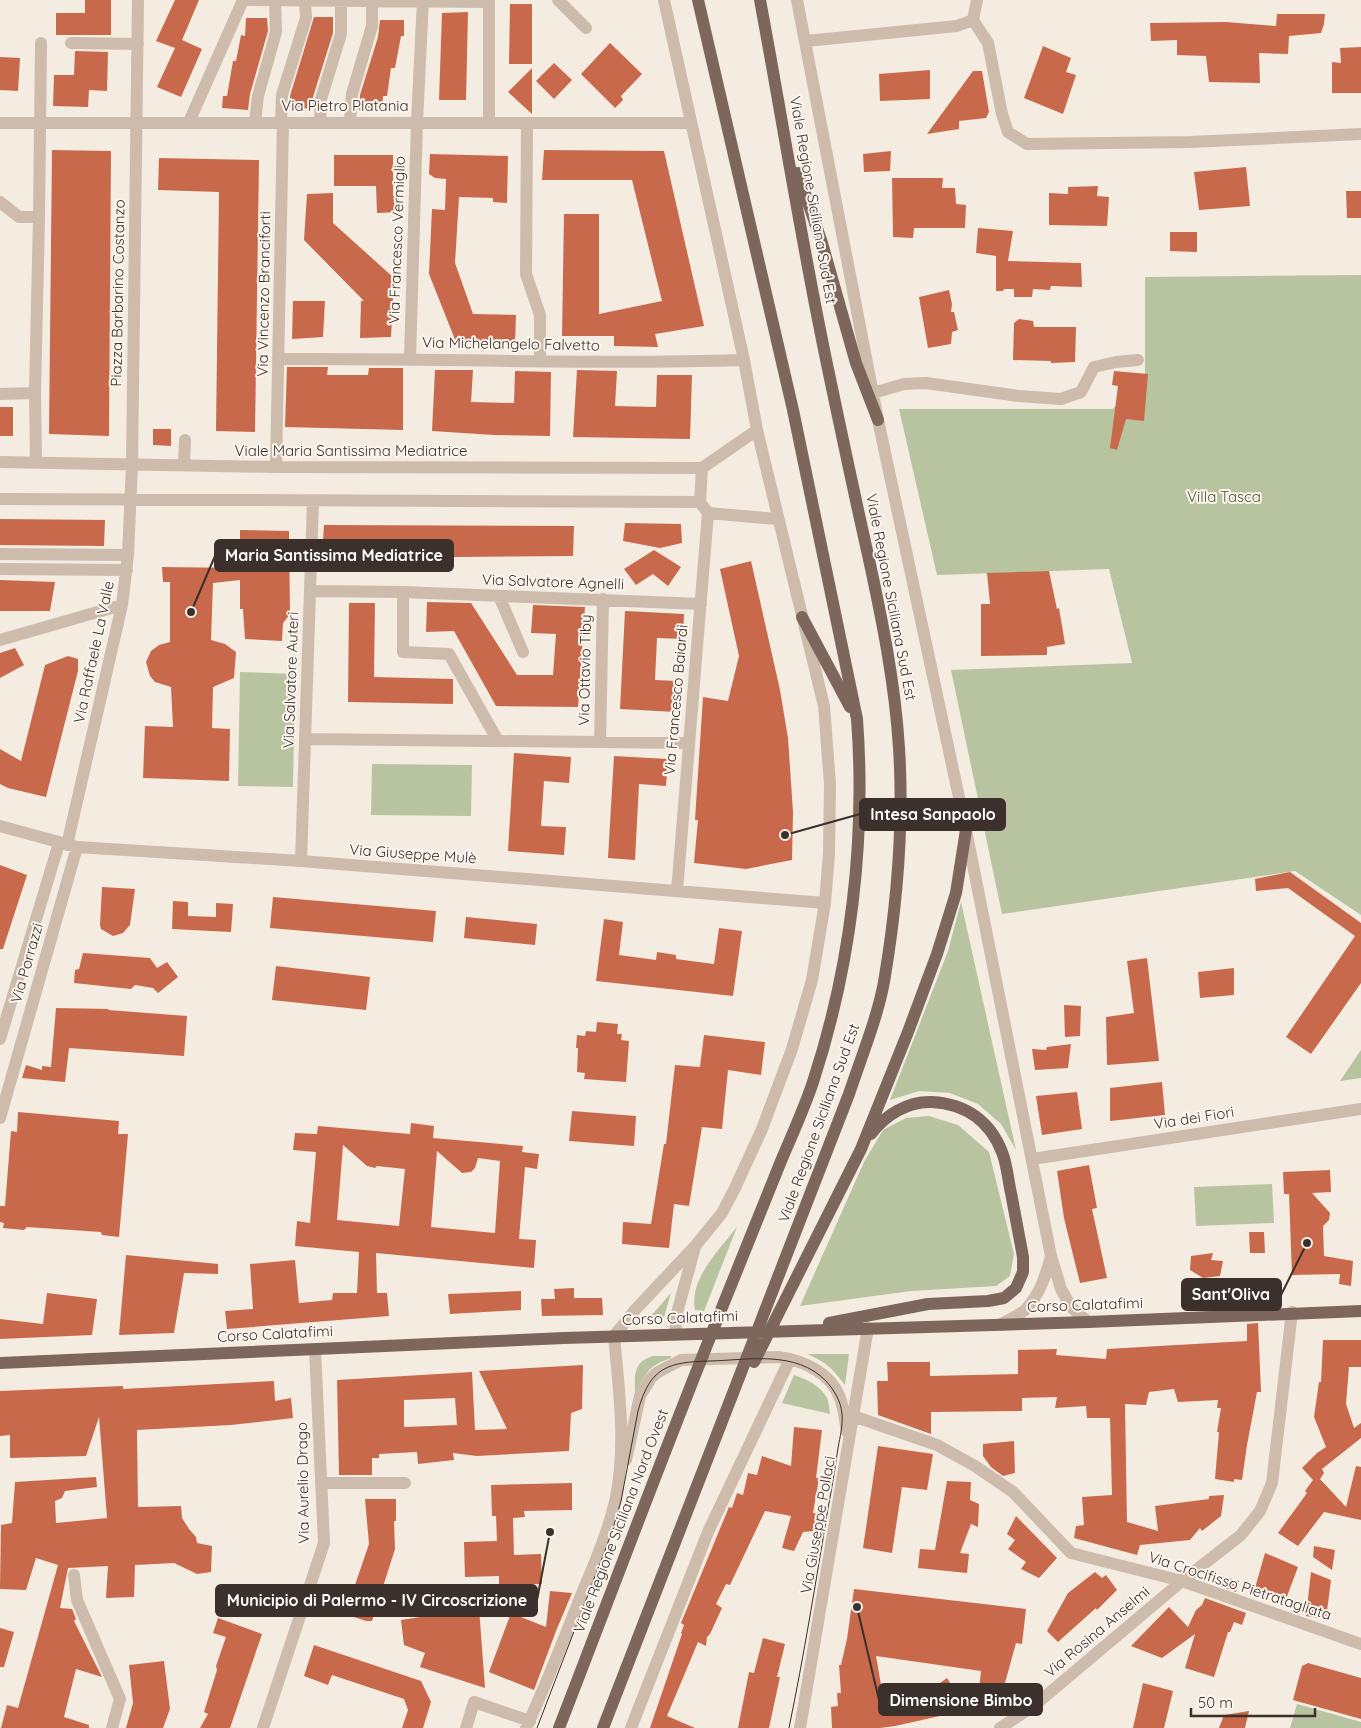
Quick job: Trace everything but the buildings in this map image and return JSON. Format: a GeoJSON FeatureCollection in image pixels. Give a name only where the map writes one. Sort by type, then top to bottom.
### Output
{"type":"FeatureCollection","features":[{"type":"Feature","properties":{"kind":"main road","name":"Viale Regione Siciliana Sud Est"},"geometry":{"type":"LineString","coordinates":[[698,0],[793,410],[857,719],[860,758],[858,831],[853,902],[840,982],[830,1024],[812,1084],[714,1326]]}},
{"type":"Feature","properties":{"kind":"main road","name":"Viale Regione Siciliana Sud Est"},"geometry":{"type":"LineString","coordinates":[[724,1419],[866,1046],[883,985],[893,918],[899,856],[901,798],[899,748],[892,680],[880,610],[812,292],[760,0]]}},
{"type":"Feature","properties":{"kind":"main road"},"geometry":{"type":"LineString","coordinates":[[786,138],[822,243],[856,364],[878,420]]}},
{"type":"Feature","properties":{"kind":"main road"},"geometry":{"type":"LineString","coordinates":[[802,617],[857,719]]}},
{"type":"Feature","properties":{"kind":"main road"},"geometry":{"type":"LineString","coordinates":[[603,1728],[724,1419],[861,1148],[937,954],[956,893],[966,830]]}},
{"type":"Feature","properties":{"kind":"main road"},"geometry":{"type":"LineString","coordinates":[[789,1330],[928,1304],[988,1301],[1004,1298],[1016,1288],[1023,1272],[1003,1153],[991,1131],[972,1113],[949,1103],[923,1102],[899,1109],[878,1124],[861,1148]]}},
{"type":"Feature","properties":{"kind":"main road","name":"Corso Calatafimi"},"geometry":{"type":"LineString","coordinates":[[0,1362],[614,1336],[1088,1322],[1361,1310]]}},
{"type":"Feature","properties":{"kind":"main road","name":"Viale Regione Siciliana Nord Ovest"},"geometry":{"type":"LineString","coordinates":[[559,1728],[714,1326]]}},
{"type":"Feature","properties":{"kind":"street","name":"Piazza Barbarino Costanzo"},"geometry":{"type":"LineString","coordinates":[[132,464],[138,0]]}},
{"type":"Feature","properties":{"kind":"street"},"geometry":{"type":"LineString","coordinates":[[558,0],[586,28]]}},
{"type":"Feature","properties":{"kind":"street"},"geometry":{"type":"LineString","coordinates":[[614,1336],[635,1310],[696,1245],[722,1213],[762,1130],[789,1058],[812,980],[825,903],[829,854],[830,784],[824,706],[757,430],[744,360],[664,0]]}},
{"type":"Feature","properties":{"kind":"street","name":"Viale Regione Siciliana Sud Est"},"geometry":{"type":"LineString","coordinates":[[797,0],[878,420],[966,830],[1051,1256],[1061,1289],[1071,1307],[1088,1322]]}},
{"type":"Feature","properties":{"kind":"street"},"geometry":{"type":"LineString","coordinates":[[972,20],[978,0]]}},
{"type":"Feature","properties":{"kind":"street"},"geometry":{"type":"LineString","coordinates":[[189,122],[240,1],[489,1],[489,123]]}},
{"type":"Feature","properties":{"kind":"street"},"geometry":{"type":"LineString","coordinates":[[255,122],[258,96],[276,32],[275,1]]}},
{"type":"Feature","properties":{"kind":"street","name":"Via Vincenzo Branciforti"},"geometry":{"type":"LineString","coordinates":[[276,467],[282,96],[312,1]]}},
{"type":"Feature","properties":{"kind":"street"},"geometry":{"type":"LineString","coordinates":[[320,122],[321,99],[341,34],[341,1]]}},
{"type":"Feature","properties":{"kind":"street","name":"Via Francesco Vermiglio"},"geometry":{"type":"LineString","coordinates":[[410,359],[417,122],[423,1]]}},
{"type":"Feature","properties":{"kind":"street"},"geometry":{"type":"LineString","coordinates":[[350,122],[352,94],[372,26],[372,2]]}},
{"type":"Feature","properties":{"kind":"street"},"geometry":{"type":"LineString","coordinates":[[806,41],[957,26],[972,20]]}},
{"type":"Feature","properties":{"kind":"street"},"geometry":{"type":"LineString","coordinates":[[972,20],[988,43],[1002,114],[1008,132],[1027,144],[1190,142],[1361,134]]}},
{"type":"Feature","properties":{"kind":"street"},"geometry":{"type":"LineString","coordinates":[[36,462],[35,393],[41,43]]}},
{"type":"Feature","properties":{"kind":"street"},"geometry":{"type":"LineString","coordinates":[[71,43],[138,44]]}},
{"type":"Feature","properties":{"kind":"street","name":"Via Pietro Platania"},"geometry":{"type":"LineString","coordinates":[[0,122],[691,123]]}},
{"type":"Feature","properties":{"kind":"street"},"geometry":{"type":"LineString","coordinates":[[527,123],[526,274],[540,315],[540,362]]}},
{"type":"Feature","properties":{"kind":"street"},"geometry":{"type":"LineString","coordinates":[[0,202],[19,217],[39,217]]}},
{"type":"Feature","properties":{"kind":"street","name":"Via Michelangelo Falvetto"},"geometry":{"type":"LineString","coordinates":[[279,359],[410,359],[540,362],[744,360]]}},
{"type":"Feature","properties":{"kind":"street"},"geometry":{"type":"LineString","coordinates":[[873,393],[904,384],[926,383],[1019,396],[1062,399],[1081,392],[1094,367],[1138,360]]}},
{"type":"Feature","properties":{"kind":"street"},"geometry":{"type":"LineString","coordinates":[[0,394],[35,393]]}},
{"type":"Feature","properties":{"kind":"street"},"geometry":{"type":"LineString","coordinates":[[757,430],[702,468],[700,502],[708,513],[778,519]]}},
{"type":"Feature","properties":{"kind":"street"},"geometry":{"type":"LineString","coordinates":[[184,465],[185,440]]}},
{"type":"Feature","properties":{"kind":"street","name":"Viale Maria Santissima Mediatrice"},"geometry":{"type":"LineString","coordinates":[[0,462],[276,467],[702,468]]}},
{"type":"Feature","properties":{"kind":"street","name":"Via Raffaele La Valle"},"geometry":{"type":"LineString","coordinates":[[68,845],[122,605],[127,570],[132,464]]}},
{"type":"Feature","properties":{"kind":"street"},"geometry":{"type":"LineString","coordinates":[[0,499],[700,502]]}},
{"type":"Feature","properties":{"kind":"street","name":"Via Salvatore Auteri"},"geometry":{"type":"LineString","coordinates":[[301,861],[313,500]]}},
{"type":"Feature","properties":{"kind":"street","name":"Via Francesco Baiardi"},"geometry":{"type":"LineString","coordinates":[[677,891],[708,513]]}},
{"type":"Feature","properties":{"kind":"street"},"geometry":{"type":"LineString","coordinates":[[0,554],[128,555]]}},
{"type":"Feature","properties":{"kind":"street"},"geometry":{"type":"LineString","coordinates":[[0,569],[127,570]]}},
{"type":"Feature","properties":{"kind":"street","name":"Via Salvatore Agnelli"},"geometry":{"type":"LineString","coordinates":[[311,591],[403,592],[701,604]]}},
{"type":"Feature","properties":{"kind":"street"},"geometry":{"type":"LineString","coordinates":[[403,592],[403,652],[449,654],[498,741]]}},
{"type":"Feature","properties":{"kind":"street"},"geometry":{"type":"LineString","coordinates":[[499,596],[522,652]]}},
{"type":"Feature","properties":{"kind":"street","name":"Via Ottavio Tiby"},"geometry":{"type":"LineString","coordinates":[[600,742],[603,599]]}},
{"type":"Feature","properties":{"kind":"street"},"geometry":{"type":"LineString","coordinates":[[0,640],[122,605]]}},
{"type":"Feature","properties":{"kind":"street"},"geometry":{"type":"LineString","coordinates":[[306,739],[689,743]]}},
{"type":"Feature","properties":{"kind":"street","name":"Via Giuseppe Mulè"},"geometry":{"type":"LineString","coordinates":[[0,826],[68,845],[301,861],[825,903]]}},
{"type":"Feature","properties":{"kind":"street","name":"Via Porrazzi"},"geometry":{"type":"LineString","coordinates":[[0,1039],[68,845]]}},
{"type":"Feature","properties":{"kind":"street","name":"Via Porrazzi"},"geometry":{"type":"LineString","coordinates":[[0,1118],[68,845]]}},
{"type":"Feature","properties":{"kind":"street","name":"Via dei Fiori"},"geometry":{"type":"LineString","coordinates":[[1032,1159],[1361,1109]]}},
{"type":"Feature","properties":{"kind":"street"},"geometry":{"type":"LineString","coordinates":[[674,1334],[676,1313],[696,1245]]}},
{"type":"Feature","properties":{"kind":"street","name":"Viale Regione Siciliana Sud Est"},"geometry":{"type":"LineString","coordinates":[[1000,1325],[1025,1310],[1037,1294],[1046,1274],[1051,1256]]}},
{"type":"Feature","properties":{"kind":"street","name":"Via Rosina Anselmi"},"geometry":{"type":"LineString","coordinates":[[1000,1728],[1035,1705],[1182,1581],[1241,1535],[1260,1511],[1272,1483],[1292,1312]]}},
{"type":"Feature","properties":{"kind":"street","name":"Via Giuseppe Pollaci"},"geometry":{"type":"LineString","coordinates":[[800,1728],[868,1328]]}},
{"type":"Feature","properties":{"kind":"street","name":"Viale Regione Siciliana Nord Ovest"},"geometry":{"type":"LineString","coordinates":[[528,1724],[602,1542],[615,1501],[620,1464],[621,1404],[614,1336]]}},
{"type":"Feature","properties":{"kind":"street","name":"Via Aurelio Drago"},"geometry":{"type":"LineString","coordinates":[[263,1728],[324,1543],[315,1349]]}},
{"type":"Feature","properties":{"kind":"street"},"geometry":{"type":"LineString","coordinates":[[631,1728],[708,1532],[784,1358]]}},
{"type":"Feature","properties":{"kind":"street"},"geometry":{"type":"LineString","coordinates":[[615,1501],[628,1456],[640,1396],[651,1378],[663,1368],[681,1360],[784,1358],[806,1364],[819,1371],[835,1389],[840,1398],[849,1439]]}},
{"type":"Feature","properties":{"kind":"street","name":"Via Crocifisso Pietratagliata"},"geometry":{"type":"LineString","coordinates":[[853,1416],[937,1446],[975,1466],[1013,1492],[1071,1553],[1182,1581],[1361,1644]]}},
{"type":"Feature","properties":{"kind":"street"},"geometry":{"type":"LineString","coordinates":[[321,1483],[405,1482]]}},
{"type":"Feature","properties":{"kind":"street"},"geometry":{"type":"LineString","coordinates":[[74,1575],[77,1600],[120,1699],[112,1728]]}},
{"type":"Feature","properties":{"kind":"street"},"geometry":{"type":"LineString","coordinates":[[466,1728],[474,1702],[528,1724]]}},
{"type":"Feature","properties":{"kind":"green space","name":"Villa Tasca"},"geometry":{"type":"Polygon","coordinates":[[[1361,275],[1361,915],[1295,871],[1002,914],[951,670],[1132,663],[1109,569],[937,575],[899,409],[1112,409],[1145,386],[1145,277],[1361,275]]]}},
{"type":"Feature","properties":{"kind":"green space"},"geometry":{"type":"Polygon","coordinates":[[[240,672],[295,674],[293,787],[238,786],[240,672]]]}},
{"type":"Feature","properties":{"kind":"green space"},"geometry":{"type":"Polygon","coordinates":[[[372,764],[472,765],[471,816],[371,815],[372,764]]]}},
{"type":"Feature","properties":{"kind":"green space"},"geometry":{"type":"Polygon","coordinates":[[[961,902],[1016,1150],[1001,1124],[978,1104],[950,1093],[919,1091],[890,1100],[948,951],[961,902]]]}},
{"type":"Feature","properties":{"kind":"green space"},"geometry":{"type":"Polygon","coordinates":[[[1361,1050],[1361,1078],[1340,1081],[1361,1050]]]}},
{"type":"Feature","properties":{"kind":"green space"},"geometry":{"type":"Polygon","coordinates":[[[929,1116],[958,1125],[989,1152],[1014,1254],[1010,1276],[996,1286],[911,1291],[800,1306],[864,1162],[883,1130],[906,1118],[929,1116]]]}},
{"type":"Feature","properties":{"kind":"green space"},"geometry":{"type":"Polygon","coordinates":[[[1272,1184],[1274,1223],[1196,1226],[1194,1187],[1272,1184]]]}},
{"type":"Feature","properties":{"kind":"green space"},"geometry":{"type":"Polygon","coordinates":[[[737,1227],[704,1311],[695,1310],[694,1298],[701,1276],[714,1255],[737,1227]]]}},
{"type":"Feature","properties":{"kind":"green space"},"geometry":{"type":"Polygon","coordinates":[[[671,1293],[664,1317],[651,1316],[671,1293]]]}},
{"type":"Feature","properties":{"kind":"green space"},"geometry":{"type":"Polygon","coordinates":[[[807,1354],[849,1354],[845,1385],[829,1366],[807,1354]]]}},
{"type":"Feature","properties":{"kind":"green space"},"geometry":{"type":"Polygon","coordinates":[[[653,1356],[671,1356],[671,1358],[657,1364],[648,1372],[635,1394],[635,1376],[638,1366],[641,1362],[653,1356]]]}},
{"type":"Feature","properties":{"kind":"green space"},"geometry":{"type":"Polygon","coordinates":[[[794,1375],[808,1381],[821,1390],[828,1400],[830,1414],[782,1403],[794,1375]]]}},
{"type":"Feature","properties":{"kind":"green space"},"geometry":{"type":"Polygon","coordinates":[[[1297,1704],[1361,1722],[1361,1728],[1290,1728],[1297,1704]]]}},
{"type":"Feature","properties":{"kind":"tram line"},"geometry":{"type":"LineString","coordinates":[[537,1728],[612,1532],[621,1501],[638,1411],[648,1385],[663,1370],[683,1363],[755,1359],[786,1361],[814,1371],[826,1381],[834,1392],[839,1400],[842,1414],[841,1431],[805,1646],[789,1728]]}},
{"type":"Feature","properties":{"kind":"place","name":"Maria Santissima Mediatrice"},"geometry":{"type":"Point","coordinates":[191,612]}},
{"type":"Feature","properties":{"kind":"place","name":"Intesa Sanpaolo"},"geometry":{"type":"Point","coordinates":[785,835]}},
{"type":"Feature","properties":{"kind":"place","name":"Sant'Oliva"},"geometry":{"type":"Point","coordinates":[1307,1243]}},
{"type":"Feature","properties":{"kind":"place","name":"Municipio di Palermo - IV Circoscrizione"},"geometry":{"type":"Point","coordinates":[550,1532]}},
{"type":"Feature","properties":{"kind":"place","name":"Dimensione Bimbo"},"geometry":{"type":"Point","coordinates":[857,1607]}}]}
